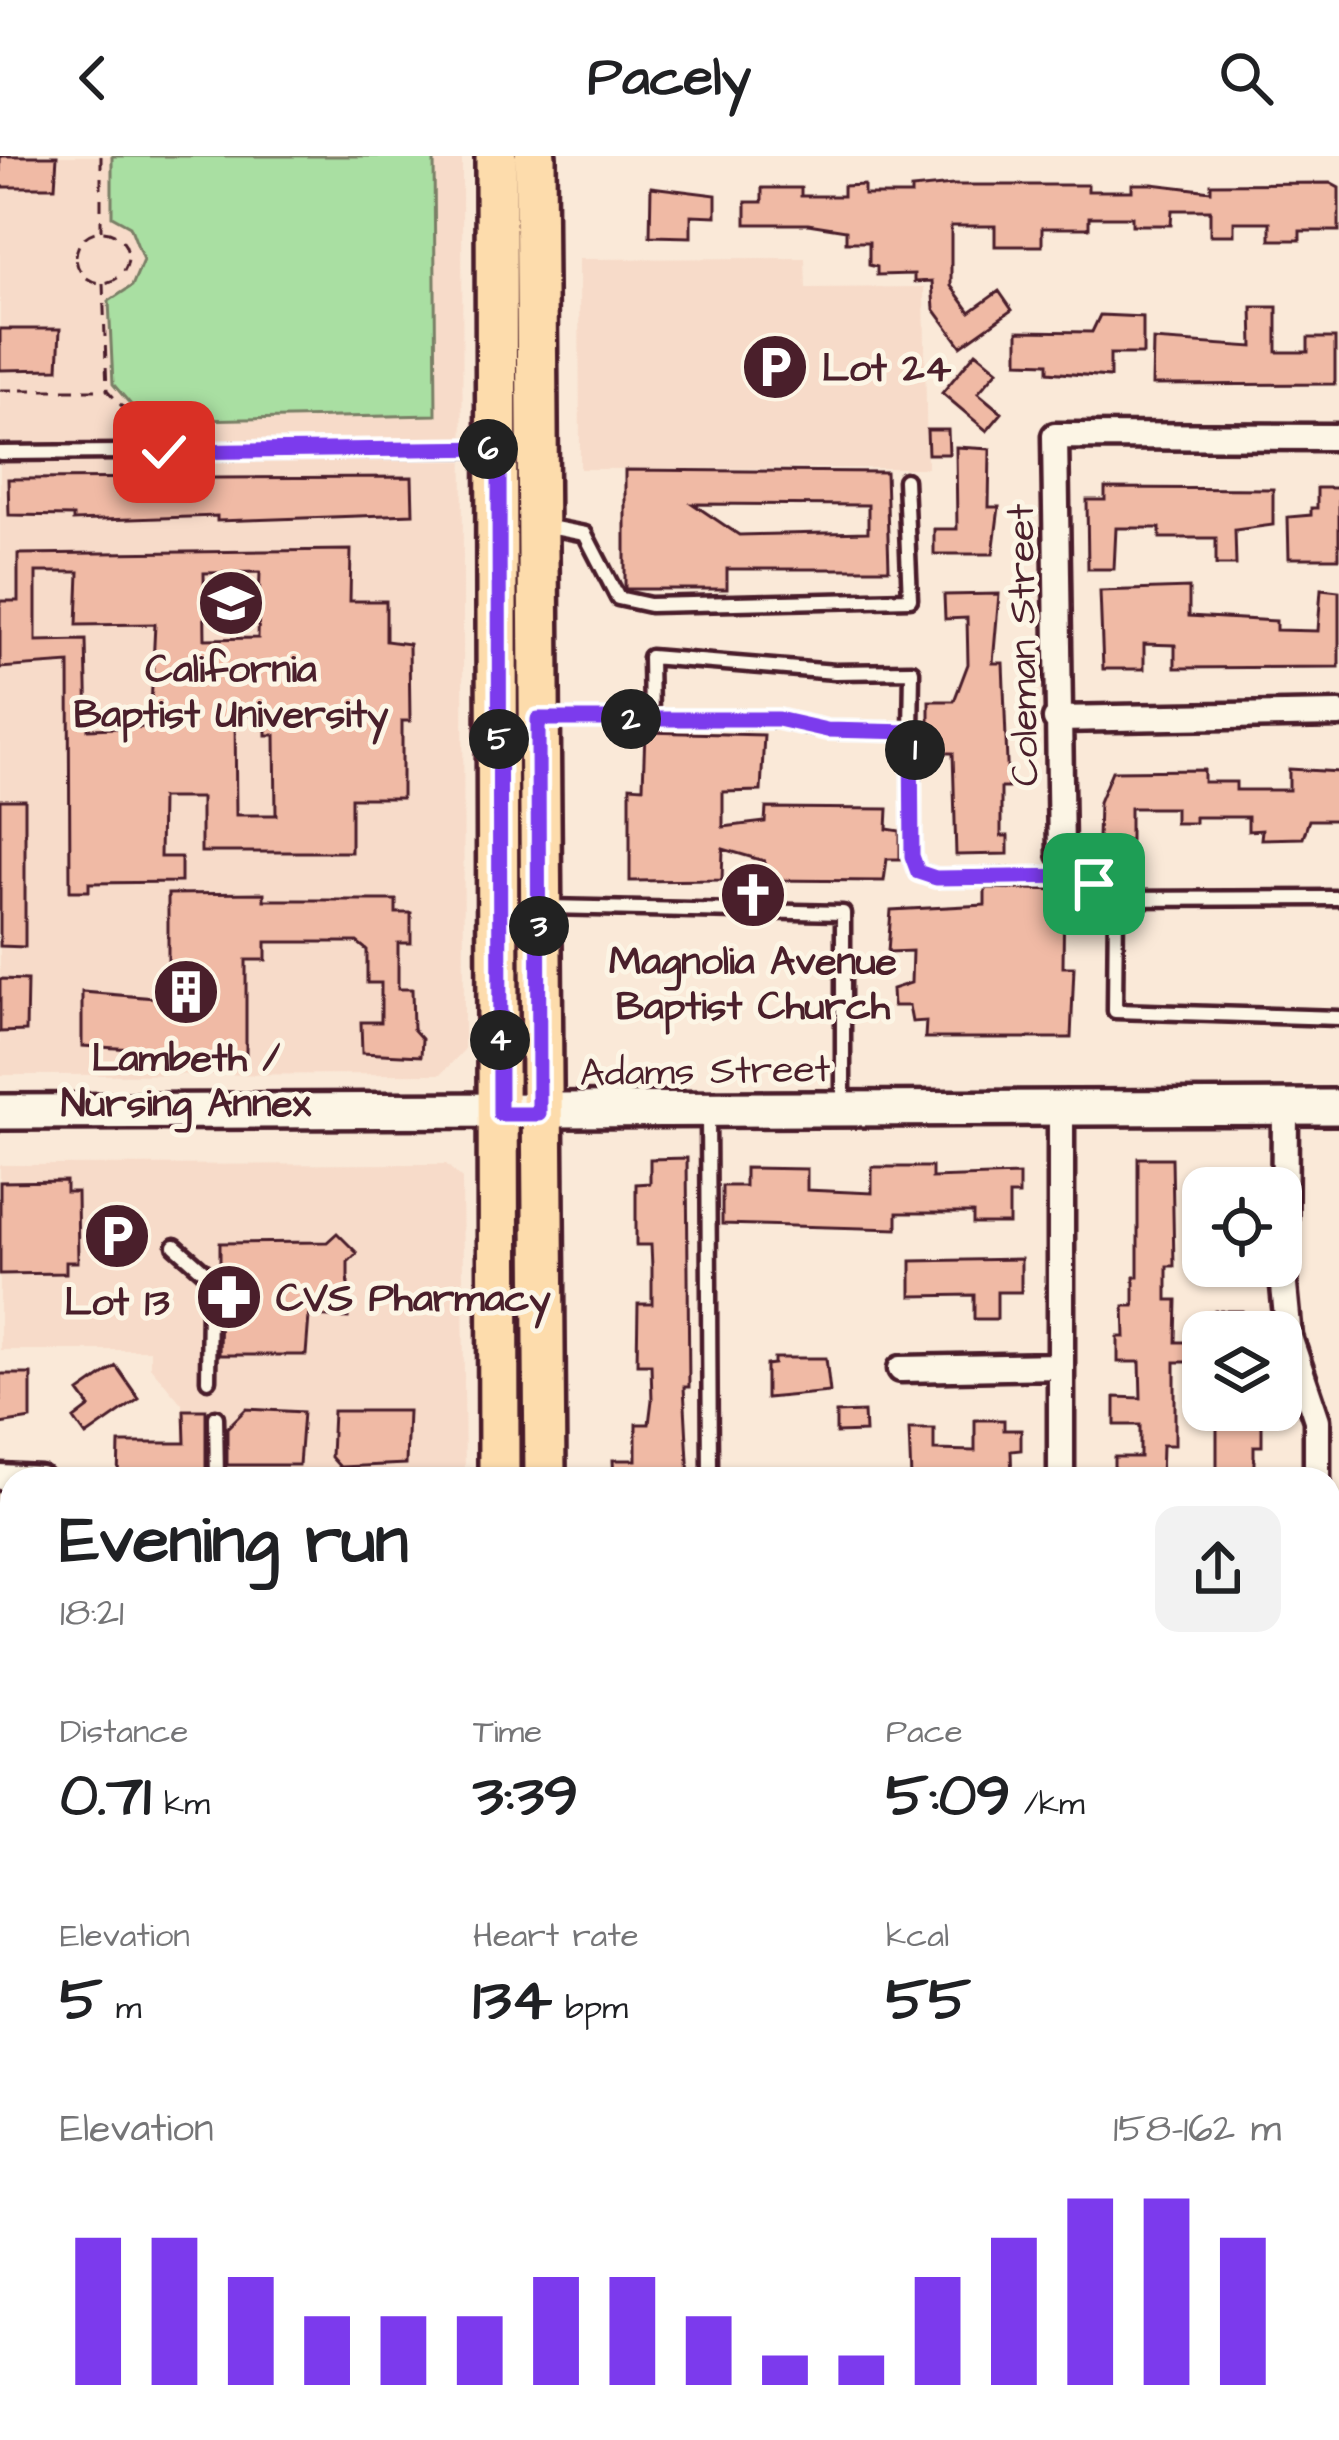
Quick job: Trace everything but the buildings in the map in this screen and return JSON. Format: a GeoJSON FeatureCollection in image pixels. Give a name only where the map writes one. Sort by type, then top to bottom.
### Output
{"type":"FeatureCollection","features":[{"type":"Feature","properties":{"kind":"main road"},"geometry":{"type":"LineString","coordinates":[[496,156],[499,448],[520,1114],[543,1467]]}},
{"type":"Feature","properties":{"kind":"main road"},"geometry":{"type":"LineString","coordinates":[[500,1467],[520,1114],[538,907],[535,156]]}},
{"type":"Feature","properties":{"kind":"main road","name":"Adams Street"},"geometry":{"type":"LineString","coordinates":[[0,1112],[520,1114],[1339,1107]]}},
{"type":"Feature","properties":{"kind":"street","name":"Coleman Street"},"geometry":{"type":"LineString","coordinates":[[1061,854],[1055,436],[1339,436]]}},
{"type":"Feature","properties":{"kind":"street"},"geometry":{"type":"LineString","coordinates":[[1056,718],[1339,714]]}},
{"type":"Feature","properties":{"kind":"street"},"geometry":{"type":"LineString","coordinates":[[1285,1107],[1289,1337],[1328,1420],[1319,1467]]}},
{"type":"Feature","properties":{"kind":"street"},"geometry":{"type":"LineString","coordinates":[[1061,1108],[1061,1467]]}},
{"type":"Feature","properties":{"kind":"street"},"geometry":{"type":"LineString","coordinates":[[902,1369],[1059,1366]]}},
{"type":"Feature","properties":{"kind":"lane"},"geometry":{"type":"LineString","coordinates":[[0,453],[499,448]]}},
{"type":"Feature","properties":{"kind":"lane"},"geometry":{"type":"LineString","coordinates":[[537,525],[585,534],[618,598],[650,605],[910,599],[905,480]]}},
{"type":"Feature","properties":{"kind":"lane"},"geometry":{"type":"LineString","coordinates":[[651,719],[650,657],[835,672],[912,670],[912,856],[918,872],[936,878],[1075,876],[1117,898],[1339,898]]}},
{"type":"Feature","properties":{"kind":"lane"},"geometry":{"type":"LineString","coordinates":[[538,719],[778,719],[843,731],[911,732]]}},
{"type":"Feature","properties":{"kind":"lane"},"geometry":{"type":"LineString","coordinates":[[1117,898],[1115,1011],[1339,1018]]}},
{"type":"Feature","properties":{"kind":"lane"},"geometry":{"type":"LineString","coordinates":[[538,907],[843,913],[843,1109]]}},
{"type":"Feature","properties":{"kind":"lane"},"geometry":{"type":"LineString","coordinates":[[708,1110],[710,1467]]}},
{"type":"Feature","properties":{"kind":"lane"},"geometry":{"type":"LineString","coordinates":[[175,1246],[208,1275],[209,1285]]}},
{"type":"Feature","properties":{"kind":"lane"},"geometry":{"type":"LineString","coordinates":[[208,1379],[209,1303]]}},
{"type":"Feature","properties":{"kind":"lane"},"geometry":{"type":"LineString","coordinates":[[216,1417],[217,1467]]}},
{"type":"Feature","properties":{"kind":"path"},"geometry":{"type":"LineString","coordinates":[[101,156],[101,230]]}},
{"type":"Feature","properties":{"kind":"path"},"geometry":{"type":"LineString","coordinates":[[101,230],[118,236],[128,261],[119,276],[103,283],[87,279],[75,258],[86,236],[101,230]]}},
{"type":"Feature","properties":{"kind":"path"},"geometry":{"type":"LineString","coordinates":[[103,283],[106,390],[164,452]]}},
{"type":"Feature","properties":{"kind":"path"},"geometry":{"type":"LineString","coordinates":[[0,390],[106,390]]}},
{"type":"Feature","properties":{"kind":"shaded area","name":"California Baptist University"},"geometry":{"type":"Polygon","coordinates":[[[0,156],[462,156],[464,1050],[441,1074],[0,1075],[0,156]]]}},
{"type":"Feature","properties":{"kind":"shaded area","name":"Lot 24"},"geometry":{"type":"Polygon","coordinates":[[[805,258],[806,288],[924,287],[927,468],[580,469],[579,259],[805,258]]]}},
{"type":"Feature","properties":{"kind":"shaded area"},"geometry":{"type":"Polygon","coordinates":[[[446,1164],[462,1179],[465,1467],[183,1467],[182,1404],[150,1366],[150,1350],[0,1350],[0,1165],[446,1164]]]}},
{"type":"Feature","properties":{"kind":"green space"},"geometry":{"type":"Polygon","coordinates":[[[112,156],[434,156],[436,415],[145,421],[113,384],[109,301],[132,286],[143,260],[130,226],[112,216],[112,156]]]}},
{"type":"Feature","properties":{"kind":"place","name":"Lot 24"},"geometry":{"type":"Point","coordinates":[775,367]}},
{"type":"Feature","properties":{"kind":"place","name":"California Baptist University"},"geometry":{"type":"Point","coordinates":[231,603]}},
{"type":"Feature","properties":{"kind":"place","name":"Magnolia Avenue Baptist Church"},"geometry":{"type":"Point","coordinates":[753,895]}},
{"type":"Feature","properties":{"kind":"place","name":"Lambeth / Nursing Annex"},"geometry":{"type":"Point","coordinates":[186,992]}},
{"type":"Feature","properties":{"kind":"place","name":"Lot 13"},"geometry":{"type":"Point","coordinates":[117,1236]}},
{"type":"Feature","properties":{"kind":"place","name":"CVS Pharmacy"},"geometry":{"type":"Point","coordinates":[229,1297]}},
{"type":"Feature","properties":{"kind":"route"},"geometry":{"type":"LineString","coordinates":[[164,452],[499,448],[500,1114],[539,1114],[538,719],[778,719],[827,730],[911,732],[915,741],[912,856],[918,872],[936,878],[1075,876],[1094,884]]}}]}
